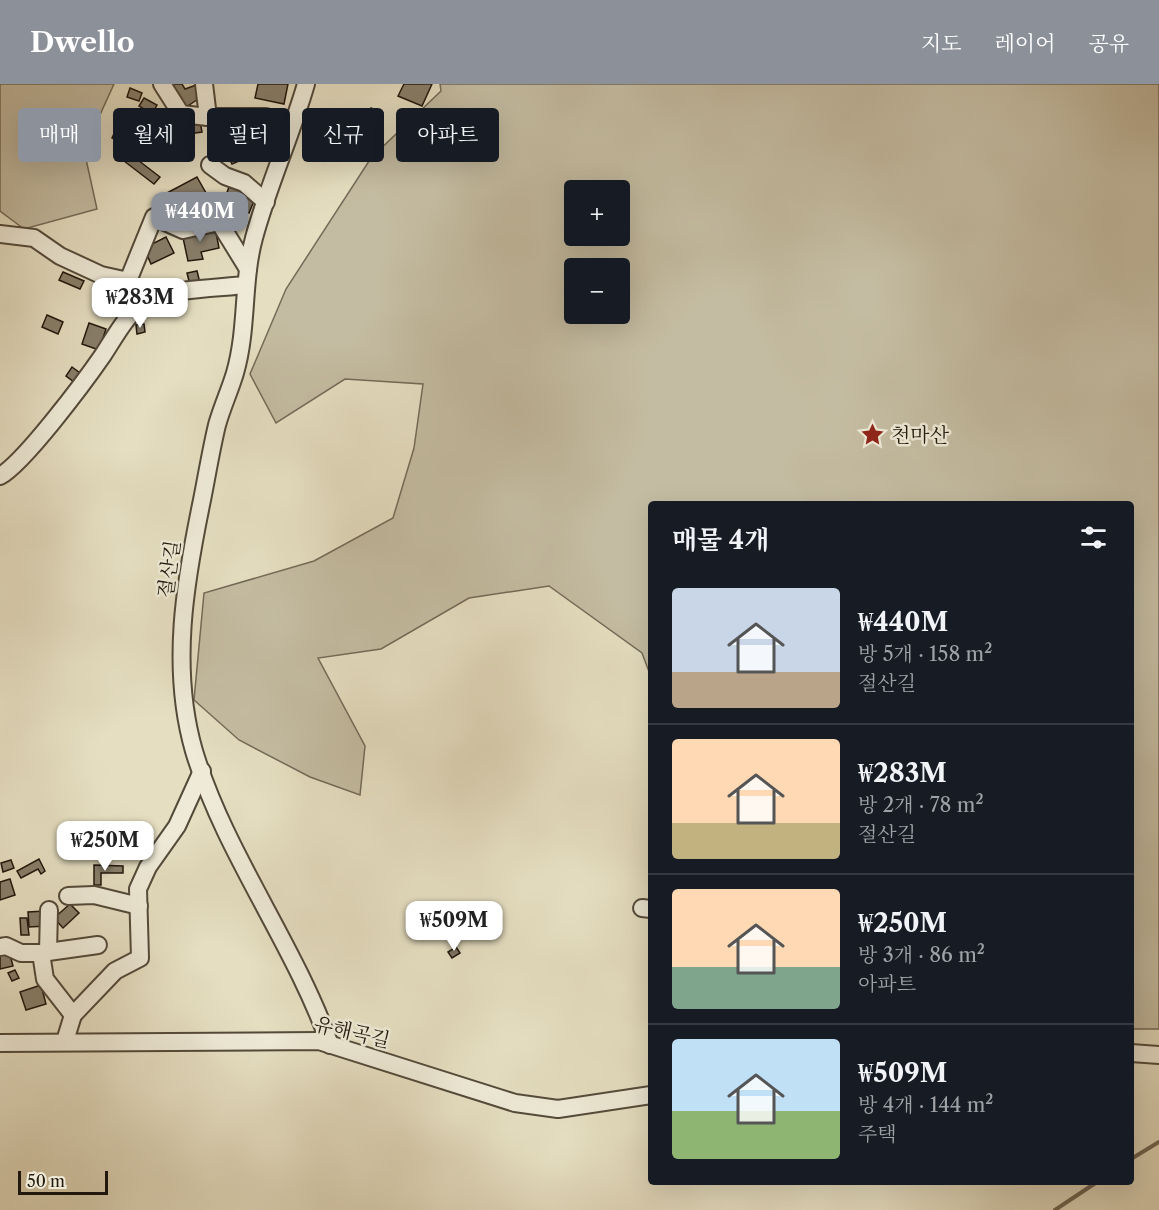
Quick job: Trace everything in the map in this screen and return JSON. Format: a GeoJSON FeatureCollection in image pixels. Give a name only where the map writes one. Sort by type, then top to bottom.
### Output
{"type":"FeatureCollection","features":[{"type":"Feature","properties":{"kind":"street"},"geometry":{"type":"LineString","coordinates":[[162,84],[181,114],[207,117]]}},
{"type":"Feature","properties":{"kind":"street"},"geometry":{"type":"LineString","coordinates":[[204,84],[207,109]]}},
{"type":"Feature","properties":{"kind":"street","name":"절산길"},"geometry":{"type":"LineString","coordinates":[[290,131],[306,84]]}},
{"type":"Feature","properties":{"kind":"street","name":"절산길"},"geometry":{"type":"LineString","coordinates":[[280,162],[254,238],[246,277],[244,330],[235,372],[217,425],[194,540],[182,630],[181,668],[185,709],[202,771],[217,811],[317,1010],[330,1045]]}},
{"type":"Feature","properties":{"kind":"street"},"geometry":{"type":"LineString","coordinates":[[210,165],[225,176],[244,183],[266,202]]}},
{"type":"Feature","properties":{"kind":"street"},"geometry":{"type":"LineString","coordinates":[[0,477],[17,463],[96,365],[136,309],[155,297],[246,277],[219,222],[183,230],[154,217],[128,281],[136,309]]}},
{"type":"Feature","properties":{"kind":"street"},"geometry":{"type":"LineString","coordinates":[[0,234],[34,238],[60,256],[102,276],[128,281]]}},
{"type":"Feature","properties":{"kind":"street"},"geometry":{"type":"LineString","coordinates":[[65,1041],[73,1015],[115,971],[140,958],[138,889],[148,867],[177,826],[202,771]]}},
{"type":"Feature","properties":{"kind":"street"},"geometry":{"type":"LineString","coordinates":[[68,896],[94,895],[139,906]]}},
{"type":"Feature","properties":{"kind":"street"},"geometry":{"type":"LineString","coordinates":[[49,910],[45,979],[73,1015]]}},
{"type":"Feature","properties":{"kind":"street"},"geometry":{"type":"LineString","coordinates":[[0,947],[6,946],[21,953],[98,945]]}},
{"type":"Feature","properties":{"kind":"street","name":"유해곡길"},"geometry":{"type":"LineString","coordinates":[[0,1043],[297,1041],[330,1045],[515,1103],[558,1109],[648,1095]]}},
{"type":"Feature","properties":{"kind":"street"},"geometry":{"type":"LineString","coordinates":[[1134,1053],[1159,1055]]}},
{"type":"Feature","properties":{"kind":"shaded area"},"geometry":{"type":"Polygon","coordinates":[[[0,84],[114,84],[101,113],[101,108],[18,108],[18,162],[87,162],[97,209],[24,229],[0,211],[0,84]]]}},
{"type":"Feature","properties":{"kind":"shaded area"},"geometry":{"type":"Polygon","coordinates":[[[440,84],[1159,84],[1159,1029],[1134,1029],[1134,501],[648,501],[648,669],[642,653],[549,586],[469,598],[381,649],[318,658],[365,746],[360,795],[310,777],[239,740],[194,700],[204,593],[314,561],[393,518],[414,448],[423,384],[345,379],[276,423],[250,374],[286,289],[368,162],[384,162],[384,146],[396,134],[396,162],[499,162],[499,108],[423,108],[441,91],[440,84]]]}},
{"type":"Feature","properties":{"kind":"building"},"geometry":{"type":"Polygon","coordinates":[[[165,84],[182,84],[185,89],[199,84],[201,97],[185,108],[181,108],[165,84]]]}},
{"type":"Feature","properties":{"kind":"building"},"geometry":{"type":"Polygon","coordinates":[[[258,84],[288,84],[284,104],[255,98],[258,84]]]}},
{"type":"Feature","properties":{"kind":"building"},"geometry":{"type":"Polygon","coordinates":[[[404,84],[432,84],[422,106],[398,96],[404,84]]]}},
{"type":"Feature","properties":{"kind":"building"},"geometry":{"type":"Polygon","coordinates":[[[130,88],[142,93],[139,101],[127,97],[130,88]]]}},
{"type":"Feature","properties":{"kind":"building"},"geometry":{"type":"Polygon","coordinates":[[[144,98],[157,105],[155,108],[139,106],[144,98]]]}},
{"type":"Feature","properties":{"kind":"building"},"geometry":{"type":"Polygon","coordinates":[[[200,121],[202,132],[195,133],[195,122],[200,121]]]}},
{"type":"Feature","properties":{"kind":"building"},"geometry":{"type":"Polygon","coordinates":[[[125,162],[140,162],[160,177],[154,184],[125,162]]]}},
{"type":"Feature","properties":{"kind":"building"},"geometry":{"type":"Polygon","coordinates":[[[197,177],[206,193],[182,206],[184,216],[179,226],[163,219],[169,205],[163,195],[197,177]]]}},
{"type":"Feature","properties":{"kind":"building"},"geometry":{"type":"Polygon","coordinates":[[[229,187],[249,194],[247,198],[254,201],[249,213],[223,203],[229,187]]]}},
{"type":"Feature","properties":{"kind":"building"},"geometry":{"type":"Polygon","coordinates":[[[215,227],[219,248],[201,252],[203,259],[188,261],[182,233],[215,227]]]}},
{"type":"Feature","properties":{"kind":"building"},"geometry":{"type":"Polygon","coordinates":[[[166,237],[174,253],[151,264],[144,248],[166,237]]]}},
{"type":"Feature","properties":{"kind":"building"},"geometry":{"type":"Polygon","coordinates":[[[197,271],[201,287],[191,289],[187,273],[197,271]]]}},
{"type":"Feature","properties":{"kind":"building"},"geometry":{"type":"Polygon","coordinates":[[[63,272],[84,281],[80,289],[59,280],[63,272]]]}},
{"type":"Feature","properties":{"kind":"building"},"geometry":{"type":"Polygon","coordinates":[[[139,281],[144,294],[136,297],[131,284],[139,281]]]}},
{"type":"Feature","properties":{"kind":"building"},"geometry":{"type":"Polygon","coordinates":[[[98,288],[112,292],[108,308],[94,304],[98,288]]]}},
{"type":"Feature","properties":{"kind":"building"},"geometry":{"type":"Polygon","coordinates":[[[47,315],[63,322],[58,334],[42,327],[47,315]]]}},
{"type":"Feature","properties":{"kind":"building"},"geometry":{"type":"Polygon","coordinates":[[[89,323],[106,329],[99,350],[82,344],[89,323]]]}},
{"type":"Feature","properties":{"kind":"building"},"geometry":{"type":"Polygon","coordinates":[[[144,324],[145,332],[137,334],[136,325],[144,324]]]}},
{"type":"Feature","properties":{"kind":"building"},"geometry":{"type":"Polygon","coordinates":[[[72,367],[80,373],[74,382],[66,376],[72,367]]]}},
{"type":"Feature","properties":{"kind":"building"},"geometry":{"type":"Polygon","coordinates":[[[39,859],[45,871],[41,874],[38,869],[21,878],[17,871],[39,859]]]}},
{"type":"Feature","properties":{"kind":"building"},"geometry":{"type":"Polygon","coordinates":[[[11,860],[14,868],[3,872],[1,863],[11,860]]]}},
{"type":"Feature","properties":{"kind":"building"},"geometry":{"type":"Polygon","coordinates":[[[94,865],[123,866],[123,873],[101,873],[101,885],[94,885],[94,865]]]}},
{"type":"Feature","properties":{"kind":"building"},"geometry":{"type":"Polygon","coordinates":[[[10,879],[15,895],[0,900],[0,882],[10,879]]]}},
{"type":"Feature","properties":{"kind":"building"},"geometry":{"type":"Polygon","coordinates":[[[70,904],[79,913],[63,928],[54,918],[70,904]]]}},
{"type":"Feature","properties":{"kind":"building"},"geometry":{"type":"Polygon","coordinates":[[[45,911],[46,926],[29,927],[28,912],[45,911]]]}},
{"type":"Feature","properties":{"kind":"building"},"geometry":{"type":"Polygon","coordinates":[[[20,918],[27,918],[29,935],[21,935],[20,918]]]}},
{"type":"Feature","properties":{"kind":"building"},"geometry":{"type":"Polygon","coordinates":[[[456,947],[460,953],[452,958],[448,952],[456,947]]]}},
{"type":"Feature","properties":{"kind":"building"},"geometry":{"type":"Polygon","coordinates":[[[9,951],[13,966],[0,969],[0,953],[9,951]]]}},
{"type":"Feature","properties":{"kind":"building"},"geometry":{"type":"Polygon","coordinates":[[[15,970],[19,978],[12,981],[8,973],[15,970]]]}},
{"type":"Feature","properties":{"kind":"building"},"geometry":{"type":"Polygon","coordinates":[[[41,985],[46,1004],[26,1010],[20,992],[41,985]]]}},
{"type":"Feature","properties":{"kind":"waterway"},"geometry":{"type":"LineString","coordinates":[[1134,1157],[1159,1142]]}},
{"type":"Feature","properties":{"kind":"waterway"},"geometry":{"type":"LineString","coordinates":[[1055,1210],[1092,1185]]}},
{"type":"Feature","properties":{"kind":"place","name":"천마산"},"geometry":{"type":"Point","coordinates":[873,435]}}]}
